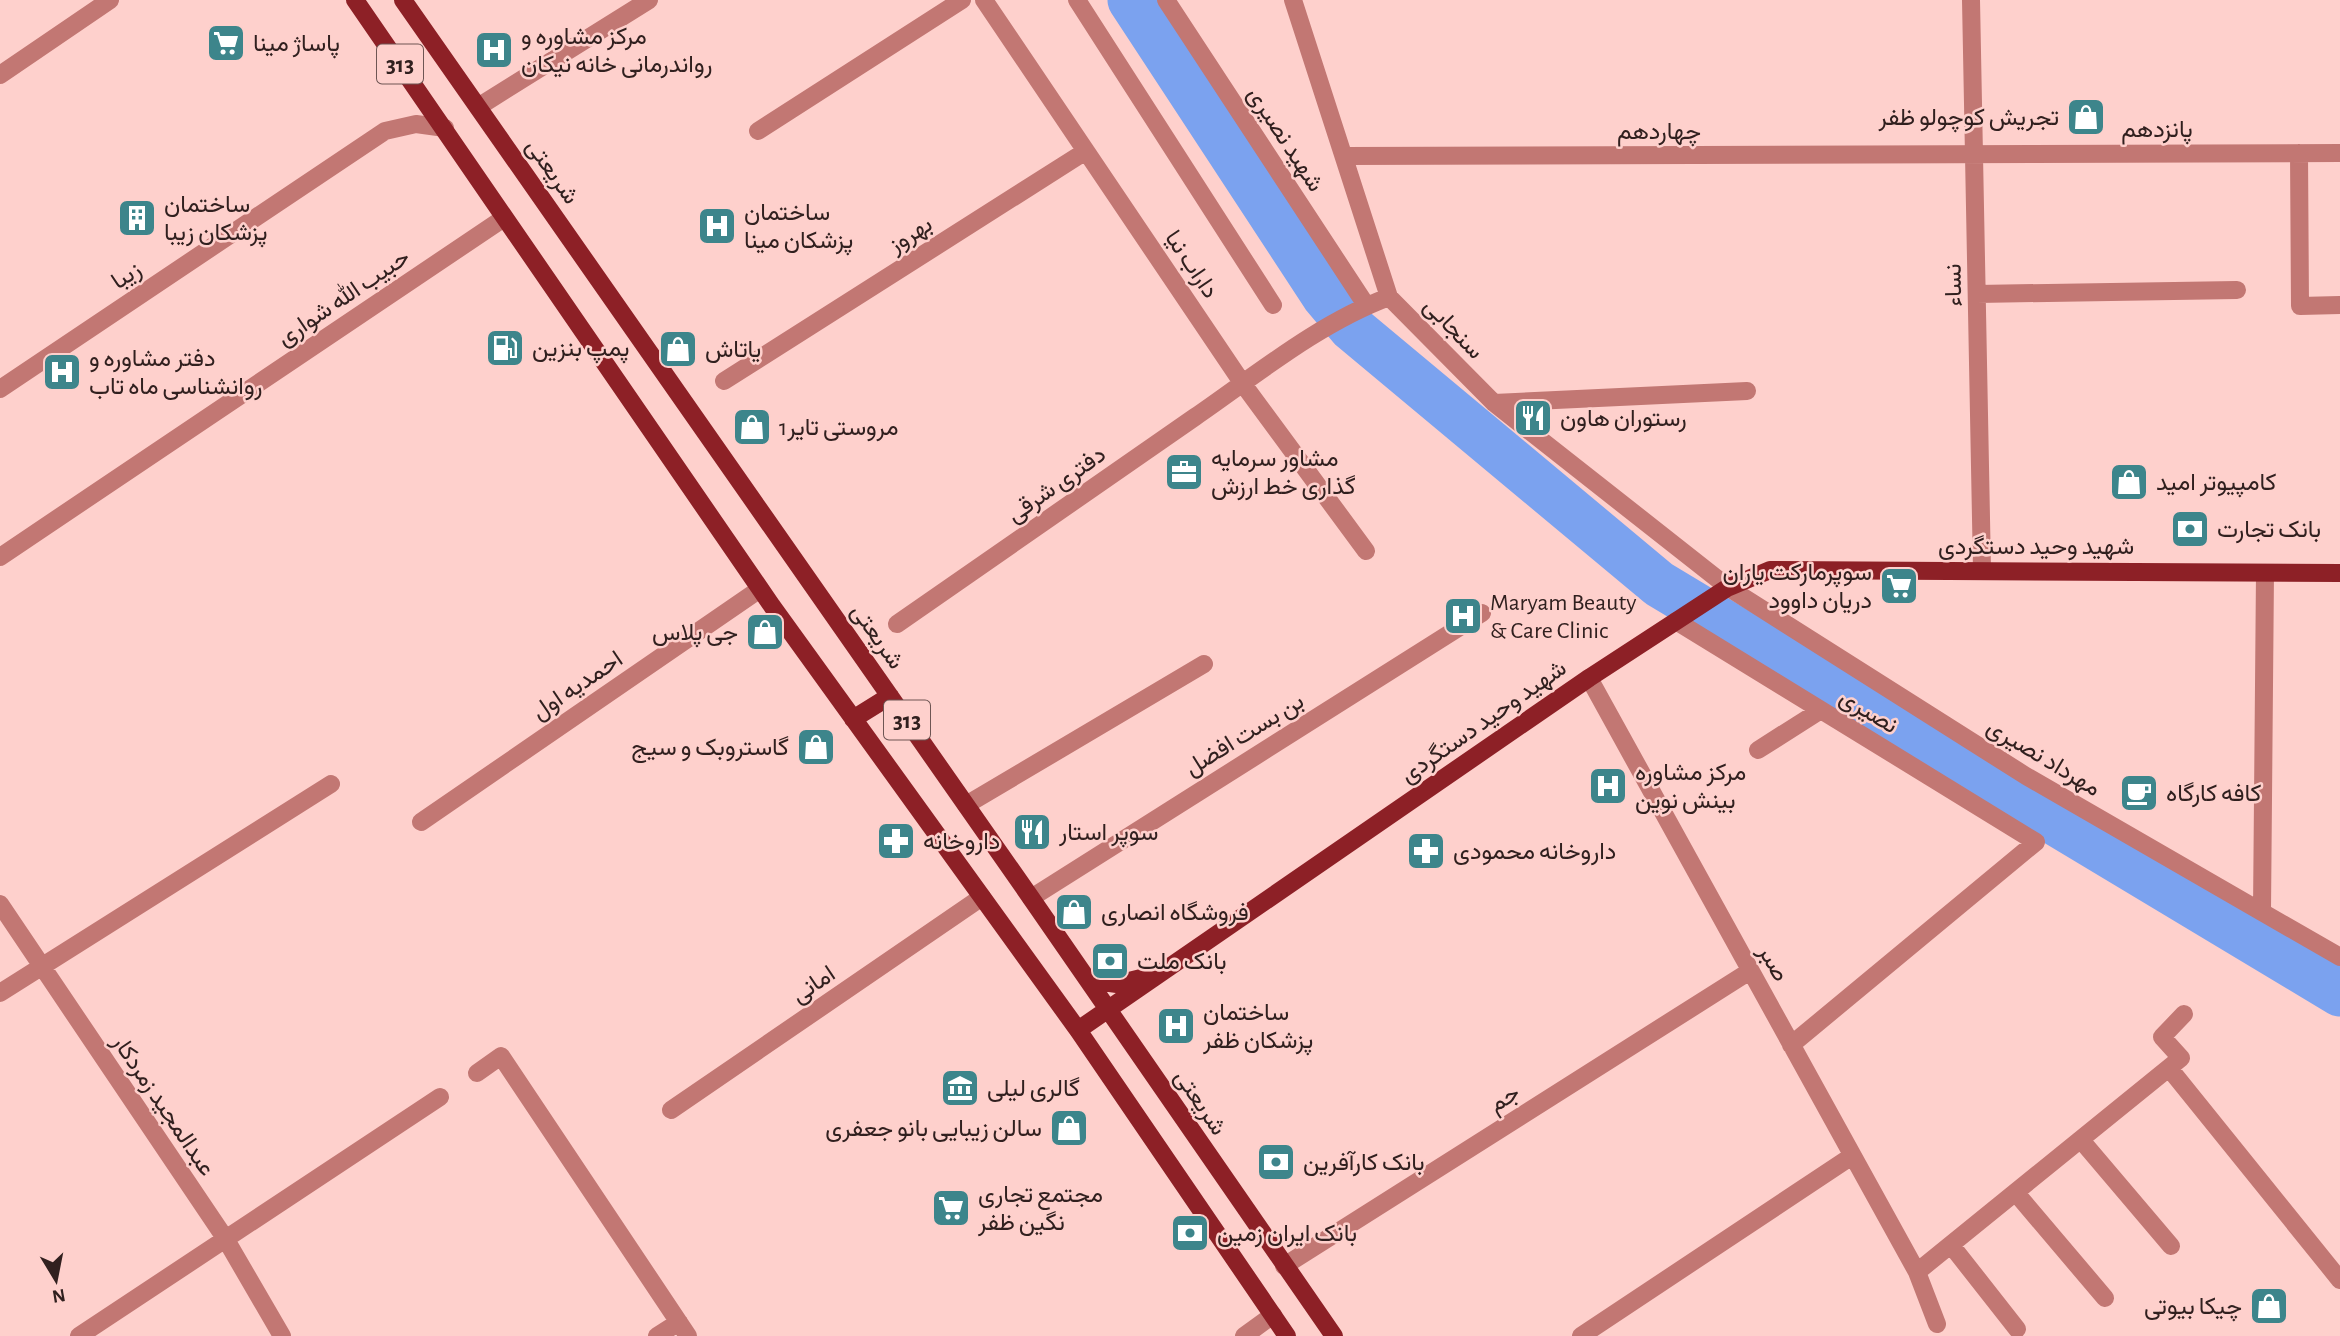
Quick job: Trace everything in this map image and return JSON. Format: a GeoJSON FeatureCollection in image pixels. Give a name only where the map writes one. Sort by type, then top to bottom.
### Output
{"type":"FeatureCollection","features":[{"type":"Feature","properties":{"kind":"main road","name":"313"},"geometry":{"type":"LineString","coordinates":[[355,0],[760,589],[1078,1030],[1287,1336]]}},
{"type":"Feature","properties":{"kind":"main road","name":"شریعتی"},"geometry":{"type":"LineString","coordinates":[[403,0],[1334,1336]]}},
{"type":"Feature","properties":{"kind":"main road","name":"شهید وحید دستگردی"},"geometry":{"type":"LineString","coordinates":[[1078,1030],[1589,677],[1728,588],[1770,570],[2340,573]]}},
{"type":"Feature","properties":{"kind":"main road"},"geometry":{"type":"LineString","coordinates":[[853,719],[890,696]]}},
{"type":"Feature","properties":{"kind":"main road"},"geometry":{"type":"LineString","coordinates":[[1088,980],[1117,984],[1162,972]]}},
{"type":"Feature","properties":{"kind":"street"},"geometry":{"type":"LineString","coordinates":[[0,75],[110,0]]}},
{"type":"Feature","properties":{"kind":"street"},"geometry":{"type":"LineString","coordinates":[[478,107],[649,0]]}},
{"type":"Feature","properties":{"kind":"street"},"geometry":{"type":"LineString","coordinates":[[758,131],[962,0]]}},
{"type":"Feature","properties":{"kind":"street","name":"داراب نیا"},"geometry":{"type":"LineString","coordinates":[[984,0],[1243,384],[1366,551]]}},
{"type":"Feature","properties":{"kind":"street"},"geometry":{"type":"LineString","coordinates":[[1077,0],[1273,305]]}},
{"type":"Feature","properties":{"kind":"street","name":"شهید نصیری"},"geometry":{"type":"LineString","coordinates":[[1166,0],[1366,306]]}},
{"type":"Feature","properties":{"kind":"street","name":"سنجابی"},"geometry":{"type":"LineString","coordinates":[[1293,0],[1389,297],[1494,403],[1728,588]]}},
{"type":"Feature","properties":{"kind":"street","name":"نساء"},"geometry":{"type":"LineString","coordinates":[[1971,0],[1982,570]]}},
{"type":"Feature","properties":{"kind":"street","name":"زیبا"},"geometry":{"type":"LineString","coordinates":[[0,389],[385,131],[416,124],[445,128]]}},
{"type":"Feature","properties":{"kind":"street","name":"بهروز"},"geometry":{"type":"LineString","coordinates":[[724,381],[1086,151]]}},
{"type":"Feature","properties":{"kind":"street"},"geometry":{"type":"LineString","coordinates":[[2299,153],[2300,306],[2340,305]]}},
{"type":"Feature","properties":{"kind":"street","name":"پانزدهم"},"geometry":{"type":"LineString","coordinates":[[1974,154],[2340,153]]}},
{"type":"Feature","properties":{"kind":"street","name":"چهاردهم"},"geometry":{"type":"LineString","coordinates":[[1345,156],[1974,154]]}},
{"type":"Feature","properties":{"kind":"street","name":"حبیب الله شواری"},"geometry":{"type":"LineString","coordinates":[[0,557],[503,218]]}},
{"type":"Feature","properties":{"kind":"street"},"geometry":{"type":"LineString","coordinates":[[1977,294],[2237,290]]}},
{"type":"Feature","properties":{"kind":"street","name":"دفتری شرقی"},"geometry":{"type":"LineString","coordinates":[[897,624],[1243,384],[1323,331],[1366,306],[1389,297]]}},
{"type":"Feature","properties":{"kind":"street"},"geometry":{"type":"LineString","coordinates":[[1494,403],[1747,391]]}},
{"type":"Feature","properties":{"kind":"street"},"geometry":{"type":"LineString","coordinates":[[2262,911],[2265,573]]}},
{"type":"Feature","properties":{"kind":"street","name":"مهرداد نصیری"},"geometry":{"type":"LineString","coordinates":[[1728,588],[2026,776],[2340,957]]}},
{"type":"Feature","properties":{"kind":"street","name":"احمدیه اول"},"geometry":{"type":"LineString","coordinates":[[421,822],[760,589]]}},
{"type":"Feature","properties":{"kind":"street","name":"بن بست افضل"},"geometry":{"type":"LineString","coordinates":[[1031,898],[1482,613]]}},
{"type":"Feature","properties":{"kind":"street","name":"نصیری"},"geometry":{"type":"LineString","coordinates":[[1677,621],[2036,842],[1791,1045]]}},
{"type":"Feature","properties":{"kind":"street"},"geometry":{"type":"LineString","coordinates":[[966,805],[1204,663]]}},
{"type":"Feature","properties":{"kind":"street","name":"صبر"},"geometry":{"type":"LineString","coordinates":[[1589,677],[1917,1272],[1937,1324]]}},
{"type":"Feature","properties":{"kind":"street"},"geometry":{"type":"LineString","coordinates":[[1758,750],[1821,710]]}},
{"type":"Feature","properties":{"kind":"street"},"geometry":{"type":"LineString","coordinates":[[0,993],[331,784]]}},
{"type":"Feature","properties":{"kind":"street","name":"امانی"},"geometry":{"type":"LineString","coordinates":[[671,1111],[982,897]]}},
{"type":"Feature","properties":{"kind":"street","name":"عبدالمجید زمردکار"},"geometry":{"type":"LineString","coordinates":[[0,904],[225,1238],[282,1336]]}},
{"type":"Feature","properties":{"kind":"street","name":"جم"},"geometry":{"type":"LineString","coordinates":[[1284,1266],[1750,971]]}},
{"type":"Feature","properties":{"kind":"street"},"geometry":{"type":"LineString","coordinates":[[1917,1272],[2181,1058],[2162,1037],[2184,1014]]}},
{"type":"Feature","properties":{"kind":"street"},"geometry":{"type":"LineString","coordinates":[[477,1073],[501,1056],[683,1329],[657,1336]]}},
{"type":"Feature","properties":{"kind":"street"},"geometry":{"type":"LineString","coordinates":[[2169,1068],[2340,1280]]}},
{"type":"Feature","properties":{"kind":"street"},"geometry":{"type":"LineString","coordinates":[[79,1336],[440,1097]]}},
{"type":"Feature","properties":{"kind":"street"},"geometry":{"type":"LineString","coordinates":[[2081,1140],[2171,1246]]}},
{"type":"Feature","properties":{"kind":"street"},"geometry":{"type":"LineString","coordinates":[[1581,1336],[1852,1156]]}},
{"type":"Feature","properties":{"kind":"street"},"geometry":{"type":"LineString","coordinates":[[2016,1193],[2105,1298]]}},
{"type":"Feature","properties":{"kind":"street"},"geometry":{"type":"LineString","coordinates":[[1951,1245],[2017,1329]]}},
{"type":"Feature","properties":{"kind":"street"},"geometry":{"type":"LineString","coordinates":[[1244,1336],[1273,1315]]}},
{"type":"Feature","properties":{"kind":"waterway"},"geometry":{"type":"LineString","coordinates":[[1131,0],[1325,296],[1352,328],[1659,584],[2340,993]]}},
{"type":"Feature","properties":{"kind":"place","name":"پاساژ مینا"},"geometry":{"type":"Point","coordinates":[226,43]}},
{"type":"Feature","properties":{"kind":"place","name":"مرکز مشاوره و رواندرمانی خانه نیکان"},"geometry":{"type":"Point","coordinates":[494,50]}},
{"type":"Feature","properties":{"kind":"place","name":"تجریش کوچولو ظفر"},"geometry":{"type":"Point","coordinates":[2086,117]}},
{"type":"Feature","properties":{"kind":"place","name":"ساختمان پزشکان زیبا"},"geometry":{"type":"Point","coordinates":[137,218]}},
{"type":"Feature","properties":{"kind":"place","name":"ساختمان پزشكان مينا"},"geometry":{"type":"Point","coordinates":[717,226]}},
{"type":"Feature","properties":{"kind":"place","name":"پمپ بنزین"},"geometry":{"type":"Point","coordinates":[505,348]}},
{"type":"Feature","properties":{"kind":"place","name":"یاتاش"},"geometry":{"type":"Point","coordinates":[678,349]}},
{"type":"Feature","properties":{"kind":"place","name":"دفتر مشاوره و روانشناسی ماه تاب"},"geometry":{"type":"Point","coordinates":[62,372]}},
{"type":"Feature","properties":{"kind":"place","name":"رستوران هاون"},"geometry":{"type":"Point","coordinates":[1533,418]}},
{"type":"Feature","properties":{"kind":"place","name":"مروستی تایر1"},"geometry":{"type":"Point","coordinates":[752,427]}},
{"type":"Feature","properties":{"kind":"place","name":"مشاور سرمایه‌ گذاری خط ارزش"},"geometry":{"type":"Point","coordinates":[1184,472]}},
{"type":"Feature","properties":{"kind":"place","name":"کامپیوتر امید"},"geometry":{"type":"Point","coordinates":[2129,482]}},
{"type":"Feature","properties":{"kind":"place","name":"بانک تجارت"},"geometry":{"type":"Point","coordinates":[2190,529]}},
{"type":"Feature","properties":{"kind":"place","name":"سوپرمارکت یاران دریان داوود"},"geometry":{"type":"Point","coordinates":[1899,586]}},
{"type":"Feature","properties":{"kind":"place","name":"Maryam Beauty & Care Clinic"},"geometry":{"type":"Point","coordinates":[1463,616]}},
{"type":"Feature","properties":{"kind":"place","name":"جی پلاس"},"geometry":{"type":"Point","coordinates":[765,632]}},
{"type":"Feature","properties":{"kind":"place","name":"گاستروبک و سیج"},"geometry":{"type":"Point","coordinates":[816,747]}},
{"type":"Feature","properties":{"kind":"place","name":"مرکز مشاوره بینش نوین"},"geometry":{"type":"Point","coordinates":[1608,786]}},
{"type":"Feature","properties":{"kind":"place","name":"کافه کارگاه"},"geometry":{"type":"Point","coordinates":[2139,793]}},
{"type":"Feature","properties":{"kind":"place","name":"سوپر استار"},"geometry":{"type":"Point","coordinates":[1032,832]}},
{"type":"Feature","properties":{"kind":"place","name":"داروخانه"},"geometry":{"type":"Point","coordinates":[896,841]}},
{"type":"Feature","properties":{"kind":"place","name":"داروخانه محمودی"},"geometry":{"type":"Point","coordinates":[1426,851]}},
{"type":"Feature","properties":{"kind":"place","name":"فروشگاه انصاری"},"geometry":{"type":"Point","coordinates":[1074,912]}},
{"type":"Feature","properties":{"kind":"place","name":"بانک ملت"},"geometry":{"type":"Point","coordinates":[1110,961]}},
{"type":"Feature","properties":{"kind":"place","name":"ساختمان پزشکان ظفر"},"geometry":{"type":"Point","coordinates":[1176,1026]}},
{"type":"Feature","properties":{"kind":"place","name":"گالری لیلی"},"geometry":{"type":"Point","coordinates":[960,1088]}},
{"type":"Feature","properties":{"kind":"place","name":"سالن زیبایی بانو جعفری"},"geometry":{"type":"Point","coordinates":[1069,1128]}},
{"type":"Feature","properties":{"kind":"place","name":"بانک کارآفرین"},"geometry":{"type":"Point","coordinates":[1276,1162]}},
{"type":"Feature","properties":{"kind":"place","name":"مجتمع تجاری نگین ظفر"},"geometry":{"type":"Point","coordinates":[951,1208]}},
{"type":"Feature","properties":{"kind":"place","name":"بانک ایران زمین"},"geometry":{"type":"Point","coordinates":[1190,1233]}},
{"type":"Feature","properties":{"kind":"place","name":"چیکا بیوتی"},"geometry":{"type":"Point","coordinates":[2269,1306]}}]}
